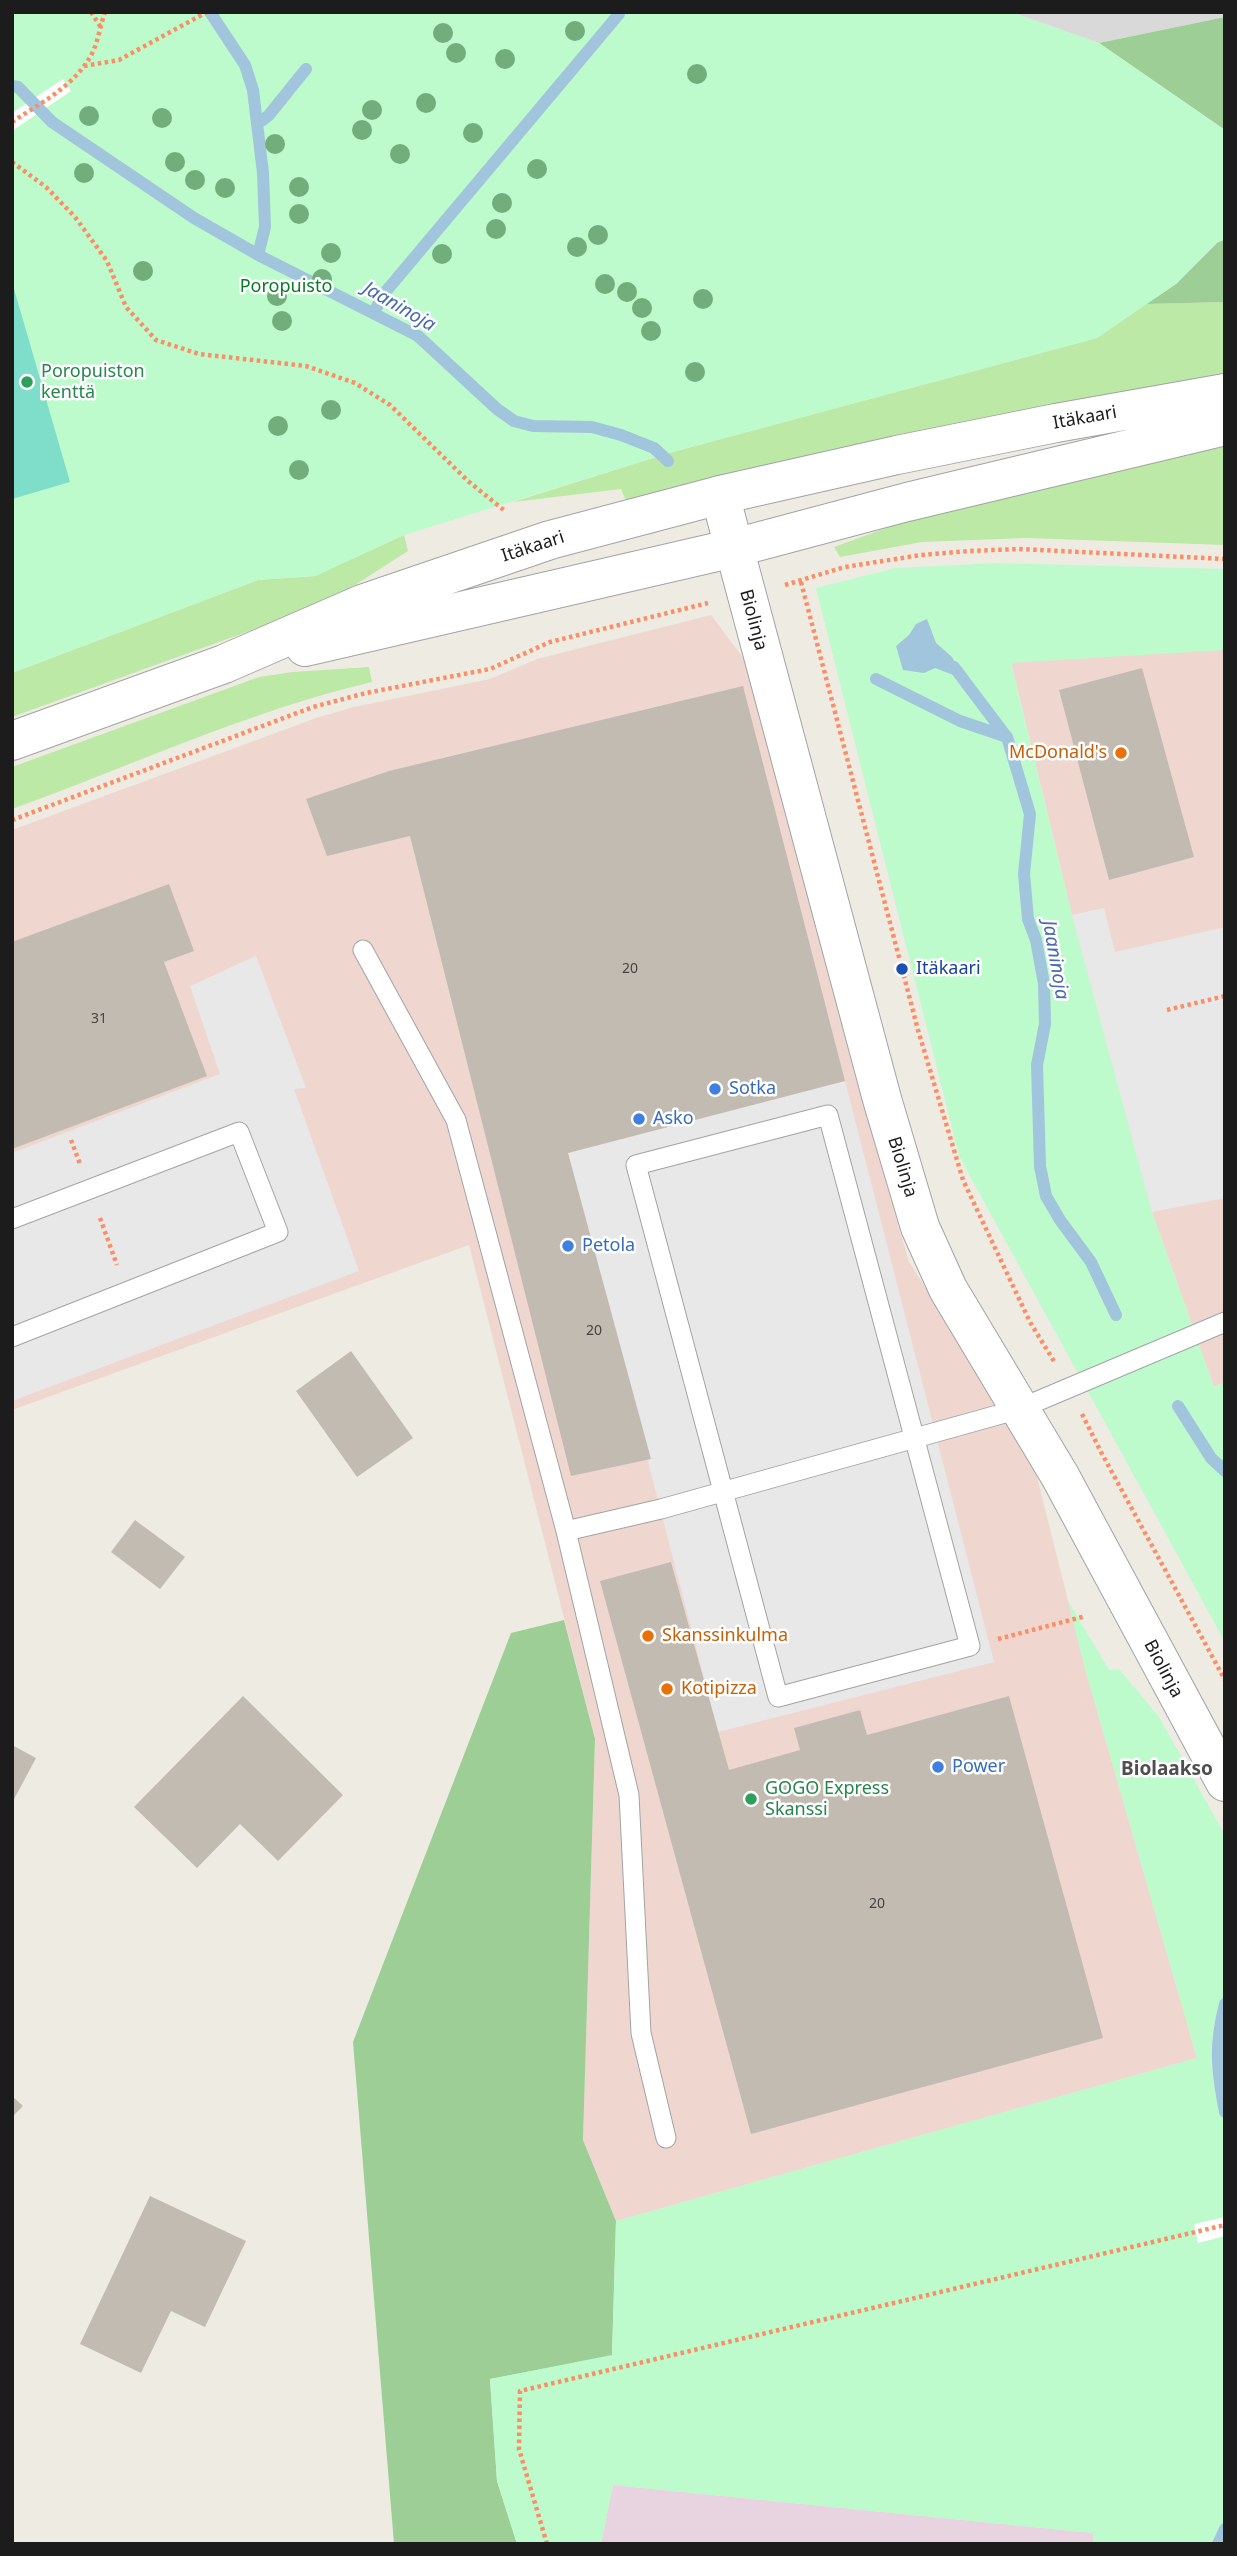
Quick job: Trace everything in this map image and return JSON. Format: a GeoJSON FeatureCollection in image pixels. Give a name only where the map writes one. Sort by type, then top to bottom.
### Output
{"type":"FeatureCollection","features":[{"type":"Feature","properties":{"kind":"street","name":"Itäkaari"},"geometry":{"type":"LineString","coordinates":[[12,741],[224,664],[362,604],[550,540],[720,495],[995,435],[1225,393]]}},
{"type":"Feature","properties":{"kind":"street","name":"Itäkaari"},"geometry":{"type":"LineString","coordinates":[[224,664],[374,633],[734,548],[908,502],[1225,426]]}},
{"type":"Feature","properties":{"kind":"street","name":"Biolinja"},"geometry":{"type":"LineString","coordinates":[[720,495],[882,1099],[920,1227],[948,1289],[1060,1476],[1225,1782]]}},
{"type":"Feature","properties":{"kind":"lane"},"geometry":{"type":"LineString","coordinates":[[362,950],[456,1120],[566,1531],[629,1795],[641,2033],[666,2138]]}},
{"type":"Feature","properties":{"kind":"lane"},"geometry":{"type":"LineString","coordinates":[[828,1115],[970,1646],[778,1697],[723,1492],[636,1166],[828,1115]]}},
{"type":"Feature","properties":{"kind":"lane"},"geometry":{"type":"LineString","coordinates":[[12,1219],[239,1132],[278,1232],[12,1337]]}},
{"type":"Feature","properties":{"kind":"lane"},"geometry":{"type":"LineString","coordinates":[[566,1531],[723,1492],[1019,1409],[1225,1322]]}},
{"type":"Feature","properties":{"kind":"path"},"geometry":{"type":"LineString","coordinates":[[91,12],[100,27]]}},
{"type":"Feature","properties":{"kind":"path"},"geometry":{"type":"LineString","coordinates":[[12,122],[67,85],[84,66],[90,58],[105,12]]}},
{"type":"Feature","properties":{"kind":"path"},"geometry":{"type":"LineString","coordinates":[[84,66],[119,60],[207,12]]}},
{"type":"Feature","properties":{"kind":"path"},"geometry":{"type":"LineString","coordinates":[[12,162],[46,187],[75,217],[107,261],[126,307],[156,340],[199,354],[306,366],[355,383],[390,405],[468,481],[505,511]]}},
{"type":"Feature","properties":{"kind":"path"},"geometry":{"type":"LineString","coordinates":[[12,820],[313,707],[366,693],[490,669],[550,642],[802,582],[845,567],[922,555],[1020,549],[1225,559]]}},
{"type":"Feature","properties":{"kind":"path"},"geometry":{"type":"LineString","coordinates":[[802,582],[918,1030]]}},
{"type":"Feature","properties":{"kind":"path"},"geometry":{"type":"LineString","coordinates":[[1167,1010],[1225,996]]}},
{"type":"Feature","properties":{"kind":"path"},"geometry":{"type":"LineString","coordinates":[[71,1140],[127,1292]]}},
{"type":"Feature","properties":{"kind":"path"},"geometry":{"type":"LineString","coordinates":[[970,1646],[1086,1616]]}},
{"type":"Feature","properties":{"kind":"path"},"geometry":{"type":"LineString","coordinates":[[547,2544],[519,2449],[520,2391],[1225,2225]]}},
{"type":"Feature","properties":{"kind":"shaded area"},"geometry":{"type":"Polygon","coordinates":[[[1011,12],[1225,12],[1225,17],[1099,43],[1011,12]]]}},
{"type":"Feature","properties":{"kind":"shaded area","name":"Poropuiston kenttä"},"geometry":{"type":"Polygon","coordinates":[[[12,282],[70,482],[12,499],[12,282]]]}},
{"type":"Feature","properties":{"kind":"shaded area"},"geometry":{"type":"Polygon","coordinates":[[[711,615],[748,664],[857,1082],[909,1262],[1031,1453],[1086,1672],[1197,2058],[616,2221],[583,2140],[595,1739],[469,1245],[12,1410],[12,830],[319,717],[354,707],[490,679],[537,659],[711,615]]]}},
{"type":"Feature","properties":{"kind":"shaded area"},"geometry":{"type":"Polygon","coordinates":[[[927,619],[936,643],[952,657],[964,679],[935,668],[924,673],[903,670],[896,646],[909,635],[916,624],[927,619]]]}},
{"type":"Feature","properties":{"kind":"shaded area"},"geometry":{"type":"Polygon","coordinates":[[[1225,650],[1225,1382],[1214,1387],[1152,1212],[1072,915],[1011,662],[1225,650]]]}},
{"type":"Feature","properties":{"kind":"shaded area"},"geometry":{"type":"Polygon","coordinates":[[[1104,908],[1115,952],[1225,927],[1225,1198],[1152,1212],[1072,915],[1104,908]]]}},
{"type":"Feature","properties":{"kind":"shaded area"},"geometry":{"type":"Polygon","coordinates":[[[256,956],[306,1088],[294,1089],[359,1271],[12,1401],[12,1153],[220,1074],[190,986],[256,956]]]}},
{"type":"Feature","properties":{"kind":"shaded area"},"geometry":{"type":"Polygon","coordinates":[[[845,1081],[994,1662],[718,1732],[568,1153],[845,1081]]]}},
{"type":"Feature","properties":{"kind":"shaded area"},"geometry":{"type":"Polygon","coordinates":[[[613,2485],[1093,2533],[1093,2544],[601,2544],[613,2485]]]}},
{"type":"Feature","properties":{"kind":"green space","name":"Poropuisto"},"geometry":{"type":"Polygon","coordinates":[[[12,12],[1011,12],[1099,43],[1225,130],[1225,239],[1216,243],[1176,284],[1097,338],[669,453],[404,535],[315,576],[258,580],[12,673],[12,12]]]}},
{"type":"Feature","properties":{"kind":"green space"},"geometry":{"type":"Polygon","coordinates":[[[1225,17],[1225,130],[1099,43],[1225,17]]]}},
{"type":"Feature","properties":{"kind":"green space"},"geometry":{"type":"Polygon","coordinates":[[[1225,239],[1225,302],[1146,304],[1176,284],[1217,243],[1225,239]]]}},
{"type":"Feature","properties":{"kind":"green space"},"geometry":{"type":"Polygon","coordinates":[[[1225,302],[1225,383],[627,503],[621,489],[513,502],[669,453],[1097,338],[1146,304],[1225,302]]]}},
{"type":"Feature","properties":{"kind":"green space"},"geometry":{"type":"Polygon","coordinates":[[[1225,444],[1225,545],[1026,538],[922,542],[840,557],[834,547],[925,514],[1225,444]]]}},
{"type":"Feature","properties":{"kind":"green space"},"geometry":{"type":"Polygon","coordinates":[[[404,535],[408,551],[355,585],[310,609],[12,717],[12,673],[258,580],[315,576],[404,535]]]}},
{"type":"Feature","properties":{"kind":"green space"},"geometry":{"type":"Polygon","coordinates":[[[998,563],[1225,569],[1225,650],[1011,663],[1072,915],[1152,1212],[1214,1387],[1225,1382],[1225,1642],[959,1156],[816,588],[896,568],[998,563]]]}},
{"type":"Feature","properties":{"kind":"green space"},"geometry":{"type":"Polygon","coordinates":[[[369,667],[372,682],[280,708],[12,809],[12,767],[259,677],[369,667]]]}},
{"type":"Feature","properties":{"kind":"green space"},"geometry":{"type":"Polygon","coordinates":[[[1068,1601],[1109,1670],[1119,1669],[1159,1717],[1225,1835],[1225,2544],[1093,2544],[1093,2533],[613,2485],[601,2544],[517,2544],[497,2481],[490,2379],[612,2355],[616,2221],[1197,2058],[1068,1601]]]}},
{"type":"Feature","properties":{"kind":"green space"},"geometry":{"type":"Polygon","coordinates":[[[564,1620],[595,1739],[583,2140],[616,2221],[612,2356],[490,2379],[497,2481],[517,2544],[394,2544],[353,2042],[511,1633],[564,1620]]]}},
{"type":"Feature","properties":{"kind":"pier"},"geometry":{"type":"Polygon","coordinates":[[[63,79],[71,91],[12,131],[12,113],[63,79]]]}},
{"type":"Feature","properties":{"kind":"pier"},"geometry":{"type":"Polygon","coordinates":[[[1225,2217],[1225,2236],[1198,2243],[1194,2224],[1225,2217]]]}},
{"type":"Feature","properties":{"kind":"building"},"geometry":{"type":"Polygon","coordinates":[[[1142,668],[1194,857],[1109,880],[1059,690],[1142,668]]]}},
{"type":"Feature","properties":{"kind":"building"},"geometry":{"type":"Polygon","coordinates":[[[743,686],[845,1081],[568,1153],[651,1459],[571,1476],[410,836],[327,856],[306,799],[389,771],[743,686]]]}},
{"type":"Feature","properties":{"kind":"building"},"geometry":{"type":"Polygon","coordinates":[[[169,884],[194,951],[164,962],[207,1076],[12,1149],[12,942],[169,884]]]}},
{"type":"Feature","properties":{"kind":"building"},"geometry":{"type":"Polygon","coordinates":[[[351,1351],[413,1438],[357,1477],[296,1391],[351,1351]]]}},
{"type":"Feature","properties":{"kind":"building"},"geometry":{"type":"Polygon","coordinates":[[[135,1520],[185,1557],[160,1589],[111,1552],[135,1520]]]}},
{"type":"Feature","properties":{"kind":"building"},"geometry":{"type":"Polygon","coordinates":[[[671,1562],[729,1770],[800,1750],[794,1728],[860,1710],[867,1735],[1009,1696],[1103,2038],[751,2134],[600,1581],[671,1562]]]}},
{"type":"Feature","properties":{"kind":"building"},"geometry":{"type":"Polygon","coordinates":[[[243,1696],[343,1795],[278,1861],[240,1824],[197,1868],[134,1807],[243,1696]]]}},
{"type":"Feature","properties":{"kind":"building"},"geometry":{"type":"Polygon","coordinates":[[[12,1745],[36,1758],[12,1803],[12,1745]]]}},
{"type":"Feature","properties":{"kind":"building"},"geometry":{"type":"Polygon","coordinates":[[[12,2096],[23,2106],[12,2117],[12,2096]]]}},
{"type":"Feature","properties":{"kind":"building"},"geometry":{"type":"Polygon","coordinates":[[[150,2196],[246,2241],[205,2327],[171,2311],[141,2373],[80,2344],[150,2196]]]}},
{"type":"Feature","properties":{"kind":"waterway"},"geometry":{"type":"LineString","coordinates":[[210,12],[245,65],[253,90],[263,173],[265,227],[258,255]]}},
{"type":"Feature","properties":{"kind":"waterway"},"geometry":{"type":"LineString","coordinates":[[374,313],[382,296],[619,14]]}},
{"type":"Feature","properties":{"kind":"waterway"},"geometry":{"type":"LineString","coordinates":[[257,122],[269,115],[306,69]]}},
{"type":"Feature","properties":{"kind":"waterway","name":"Jaaninoja"},"geometry":{"type":"LineString","coordinates":[[12,86],[18,87],[52,122],[194,218],[262,257],[418,336],[497,409],[514,421],[533,426],[592,427],[654,448],[668,461]]}},
{"type":"Feature","properties":{"kind":"waterway"},"geometry":{"type":"LineString","coordinates":[[954,667],[1006,736]]}},
{"type":"Feature","properties":{"kind":"waterway","name":"Jaaninoja"},"geometry":{"type":"LineString","coordinates":[[876,679],[960,721],[1007,737],[1030,814],[1024,874],[1028,919],[1036,940],[1044,984],[1045,1024],[1037,1065],[1040,1166],[1046,1196],[1091,1262],[1116,1315]]}},
{"type":"Feature","properties":{"kind":"waterway","name":"Jaaninoja"},"geometry":{"type":"LineString","coordinates":[[1178,1406],[1211,1458],[1225,1471]]}},
{"type":"Feature","properties":{"kind":"waterway","name":"Jaaninoja"},"geometry":{"type":"LineString","coordinates":[[1225,2004],[1219,2033],[1218,2058],[1225,2112]]}},
{"type":"Feature","properties":{"kind":"waterway","name":"Jaaninoja"},"geometry":{"type":"LineString","coordinates":[[1218,2544],[1225,2529]]}},
{"type":"Feature","properties":{"kind":"place","name":"Poropuiston kenttä"},"geometry":{"type":"Point","coordinates":[27,382]}},
{"type":"Feature","properties":{"kind":"place","name":"McDonald's"},"geometry":{"type":"Point","coordinates":[1121,753]}},
{"type":"Feature","properties":{"kind":"place","name":"Itäkaari"},"geometry":{"type":"Point","coordinates":[902,969]}},
{"type":"Feature","properties":{"kind":"place","name":"Sotka"},"geometry":{"type":"Point","coordinates":[715,1089]}},
{"type":"Feature","properties":{"kind":"place","name":"Asko"},"geometry":{"type":"Point","coordinates":[639,1119]}},
{"type":"Feature","properties":{"kind":"place","name":"Petola"},"geometry":{"type":"Point","coordinates":[568,1246]}},
{"type":"Feature","properties":{"kind":"place","name":"Skanssinkulma"},"geometry":{"type":"Point","coordinates":[648,1636]}},
{"type":"Feature","properties":{"kind":"place","name":"Kotipizza"},"geometry":{"type":"Point","coordinates":[667,1689]}},
{"type":"Feature","properties":{"kind":"place","name":"Power"},"geometry":{"type":"Point","coordinates":[938,1767]}},
{"type":"Feature","properties":{"kind":"place","name":"GOGO Express Skanssi"},"geometry":{"type":"Point","coordinates":[751,1799]}},
{"type":"Feature","properties":{"kind":"district","name":"Biolaakso"},"geometry":{"type":"Point","coordinates":[1167,1770]}}]}
